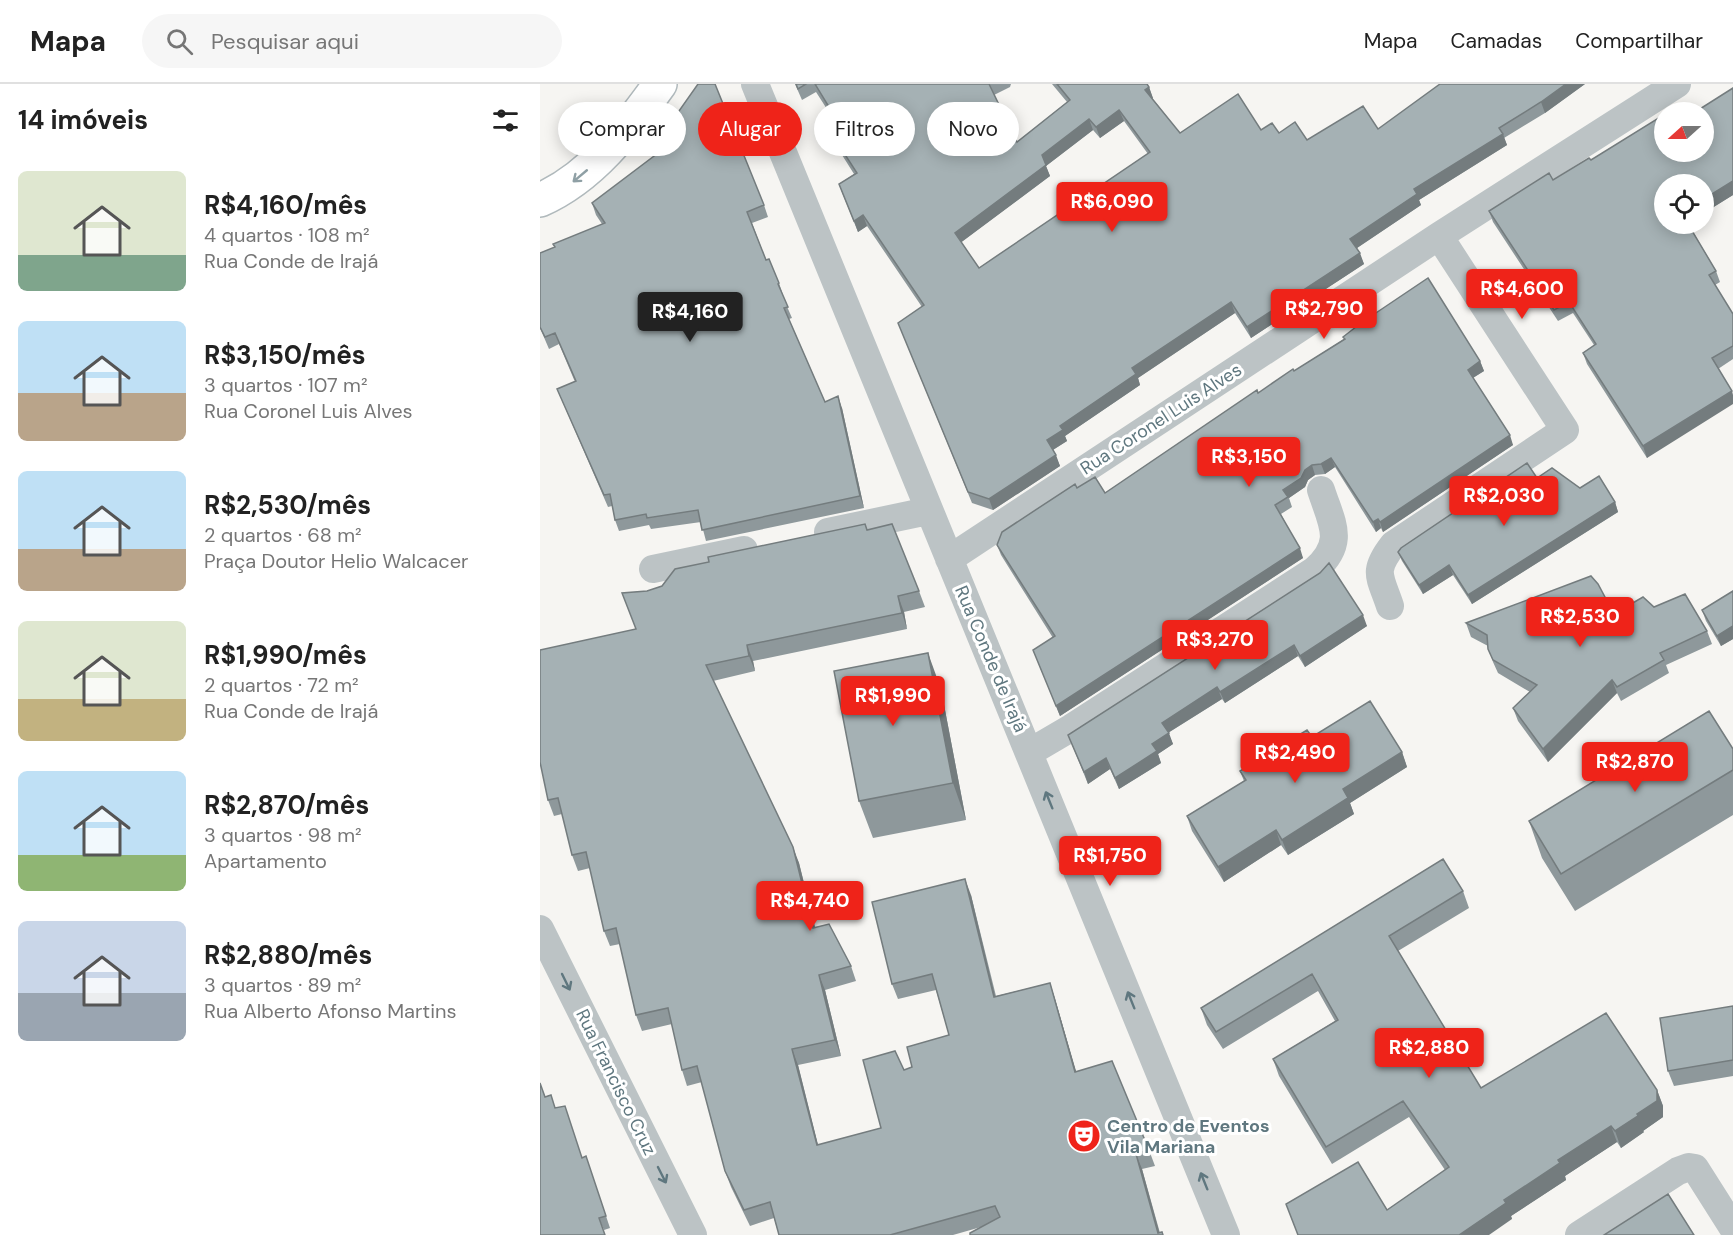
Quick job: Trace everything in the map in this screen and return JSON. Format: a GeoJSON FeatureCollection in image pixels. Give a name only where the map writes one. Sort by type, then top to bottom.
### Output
{"type":"FeatureCollection","features":[{"type":"Feature","properties":{"kind":"main road"},"geometry":{"type":"LineString","coordinates":[[540,200],[578,179],[601,157],[639,113],[660,84]]}},
{"type":"Feature","properties":{"kind":"street","name":"Rua Conde de Irajá"},"geometry":{"type":"LineString","coordinates":[[755,84],[1226,1235]]}},
{"type":"Feature","properties":{"kind":"street","name":"Rua Coronel Luis Alves"},"geometry":{"type":"LineString","coordinates":[[949,559],[1439,236],[1677,84]]}},
{"type":"Feature","properties":{"kind":"street"},"geometry":{"type":"LineString","coordinates":[[1390,606],[1378,571],[1393,545],[1565,430],[1439,236]]}},
{"type":"Feature","properties":{"kind":"street"},"geometry":{"type":"LineString","coordinates":[[1030,752],[1071,728],[1315,570],[1326,560],[1333,547],[1335,534],[1321,490]]}},
{"type":"Feature","properties":{"kind":"street"},"geometry":{"type":"LineString","coordinates":[[804,537],[928,511]]}},
{"type":"Feature","properties":{"kind":"street"},"geometry":{"type":"LineString","coordinates":[[653,569],[769,545]]}},
{"type":"Feature","properties":{"kind":"street","name":"Rua Francisco Cruz"},"geometry":{"type":"LineString","coordinates":[[540,929],[693,1235]]}},
{"type":"Feature","properties":{"kind":"street"},"geometry":{"type":"LineString","coordinates":[[1579,1235],[1678,1171],[1689,1167],[1695,1168],[1698,1172],[1733,1228]]}},
{"type":"Feature","properties":{"kind":"building"},"geometry":{"type":"Polygon","coordinates":[[[698,84],[715,84],[722,102],[698,102],[698,156],[744,156],[764,205],[747,212],[766,260],[769,259],[779,283],[788,307],[784,308],[825,402],[838,396],[860,496],[702,530],[698,510],[647,518],[646,514],[615,520],[610,494],[604,495],[557,389],[576,381],[555,333],[545,337],[540,327],[540,253],[555,247],[553,244],[605,223],[592,203],[654,156],[686,156],[685,102],[698,84]]]}},
{"type":"Feature","properties":{"kind":"building"},"geometry":{"type":"Polygon","coordinates":[[[796,84],[806,84],[798,89],[796,84]]]}},
{"type":"Feature","properties":{"kind":"building"},"geometry":{"type":"Polygon","coordinates":[[[815,84],[989,84],[998,102],[927,102],[927,156],[1019,156],[1019,140],[1070,100],[1057,84],[1147,84],[1149,87],[1145,90],[1180,133],[1238,94],[1261,130],[1272,123],[1279,133],[1295,122],[1307,140],[1363,106],[1378,129],[1440,84],[1566,84],[1499,128],[1503,134],[1414,189],[1417,194],[1350,239],[1360,253],[1247,327],[1231,302],[1132,368],[1136,374],[1060,426],[1063,430],[1047,440],[1056,455],[989,499],[968,492],[898,323],[924,305],[863,215],[854,221],[839,184],[857,173],[846,156],[915,156],[915,102],[826,102],[815,84]],[[1119,110],[1096,127],[1089,119],[1042,155],[1046,165],[955,233],[979,268],[1150,152],[1119,110]]]}},
{"type":"Feature","properties":{"kind":"building"},"geometry":{"type":"Polygon","coordinates":[[[1733,88],[1733,181],[1714,193],[1714,174],[1654,174],[1654,234],[1694,234],[1716,271],[1709,275],[1733,314],[1733,346],[1712,358],[1732,391],[1643,446],[1583,353],[1596,344],[1569,302],[1554,310],[1489,211],[1549,173],[1553,180],[1589,158],[1591,160],[1654,121],[1654,162],[1714,162],[1714,102],[1711,102],[1733,88]]]}},
{"type":"Feature","properties":{"kind":"building"},"geometry":{"type":"Polygon","coordinates":[[[1428,278],[1480,361],[1468,370],[1510,435],[1380,522],[1378,519],[1373,522],[1331,458],[1321,464],[1312,465],[1305,470],[1301,478],[1283,490],[1288,497],[1275,505],[1300,548],[1056,706],[1033,650],[1055,636],[997,545],[1002,532],[1075,484],[1077,488],[1095,477],[1105,493],[1257,390],[1258,393],[1293,369],[1294,371],[1345,339],[1343,337],[1361,323],[1428,278]]]}},
{"type":"Feature","properties":{"kind":"building"},"geometry":{"type":"Polygon","coordinates":[[[1527,463],[1537,478],[1552,468],[1580,488],[1599,476],[1615,502],[1468,595],[1449,565],[1419,585],[1398,552],[1401,548],[1527,463]]]}},
{"type":"Feature","properties":{"kind":"building"},"geometry":{"type":"Polygon","coordinates":[[[865,524],[867,530],[892,524],[919,591],[898,596],[902,613],[747,645],[749,656],[706,665],[793,847],[813,928],[829,924],[851,966],[819,975],[835,1040],[792,1049],[817,1145],[881,1128],[863,1060],[895,1051],[904,1070],[912,1067],[907,1047],[949,1035],[932,974],[892,984],[872,902],[965,879],[994,997],[1050,983],[1075,1072],[1112,1061],[1149,1150],[1136,1154],[1158,1233],[1162,1232],[1163,1235],[970,1235],[1000,1217],[995,1206],[890,1235],[779,1235],[770,1202],[744,1210],[725,1171],[697,1066],[682,1070],[668,1008],[636,1015],[616,928],[604,931],[586,852],[572,855],[558,798],[548,800],[540,762],[540,650],[636,629],[622,593],[647,591],[662,586],[675,569],[709,562],[708,557],[865,524]]]}},
{"type":"Feature","properties":{"kind":"building"},"geometry":{"type":"Polygon","coordinates":[[[1329,563],[1363,615],[1300,656],[1294,645],[1220,692],[1217,687],[1162,723],[1169,733],[1152,744],[1157,751],[1115,778],[1106,758],[1084,772],[1068,735],[1320,573],[1329,563]]]}},
{"type":"Feature","properties":{"kind":"building"},"geometry":{"type":"Polygon","coordinates":[[[1591,576],[1598,584],[1614,614],[1643,597],[1654,607],[1685,594],[1707,631],[1660,653],[1664,660],[1617,687],[1612,680],[1543,749],[1513,708],[1537,685],[1493,660],[1488,649],[1487,635],[1466,623],[1591,576]]]}},
{"type":"Feature","properties":{"kind":"building"},"geometry":{"type":"Polygon","coordinates":[[[1733,591],[1733,626],[1717,636],[1702,610],[1733,591]]]}},
{"type":"Feature","properties":{"kind":"building"},"geometry":{"type":"Polygon","coordinates":[[[928,653],[953,783],[859,801],[834,671],[928,653]]]}},
{"type":"Feature","properties":{"kind":"building"},"geometry":{"type":"Polygon","coordinates":[[[1370,701],[1402,752],[1343,789],[1348,798],[1282,840],[1276,830],[1218,867],[1187,816],[1246,780],[1240,771],[1307,730],[1312,737],[1370,701]]]}},
{"type":"Feature","properties":{"kind":"building"},"geometry":{"type":"Polygon","coordinates":[[[1709,711],[1733,749],[1733,770],[1561,874],[1529,821],[1709,711]]]}},
{"type":"Feature","properties":{"kind":"building"},"geometry":{"type":"Polygon","coordinates":[[[1443,859],[1463,891],[1389,936],[1481,1088],[1606,1013],[1657,1090],[1657,1101],[1615,1131],[1611,1126],[1558,1160],[1560,1163],[1504,1200],[1506,1203],[1459,1235],[1298,1235],[1286,1204],[1358,1162],[1387,1210],[1449,1167],[1403,1101],[1326,1147],[1273,1059],[1338,1020],[1312,974],[1216,1032],[1201,1008],[1443,859]]]}},
{"type":"Feature","properties":{"kind":"building"},"geometry":{"type":"Polygon","coordinates":[[[1733,1006],[1733,1060],[1668,1071],[1660,1018],[1733,1006]]]}},
{"type":"Feature","properties":{"kind":"building"},"geometry":{"type":"Polygon","coordinates":[[[540,1083],[545,1097],[551,1095],[555,1108],[565,1106],[582,1158],[586,1156],[606,1216],[599,1218],[605,1235],[540,1235],[540,1083]]]}},
{"type":"Feature","properties":{"kind":"building"},"geometry":{"type":"Polygon","coordinates":[[[1668,1194],[1694,1235],[1604,1235],[1668,1194]]]}},
{"type":"Feature","properties":{"kind":"place","name":"Centro de Eventos Vila Mariana"},"geometry":{"type":"Point","coordinates":[1084,1136]}}]}
